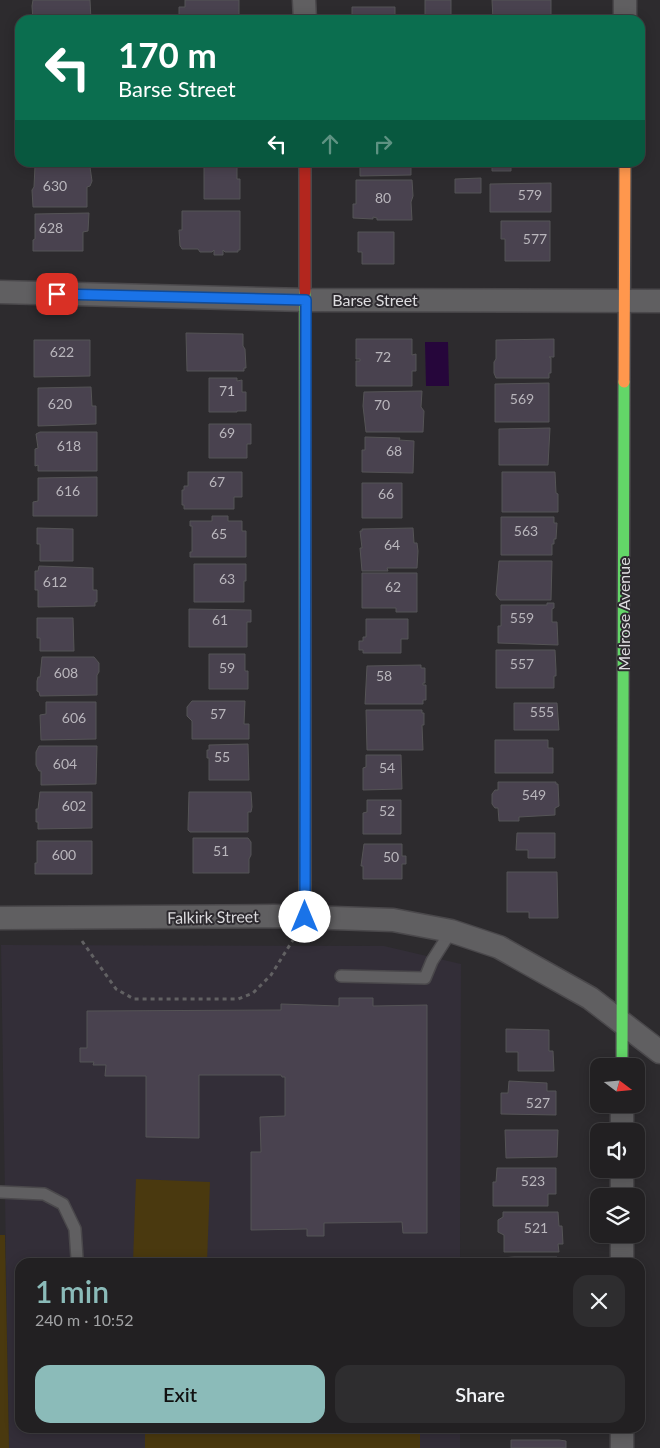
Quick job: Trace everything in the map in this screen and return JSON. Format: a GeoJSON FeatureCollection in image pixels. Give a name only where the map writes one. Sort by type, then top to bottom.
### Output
{"type":"FeatureCollection","features":[{"type":"Feature","properties":{"kind":"street"},"geometry":{"type":"LineString","coordinates":[[304,0],[304,15]]}},
{"type":"Feature","properties":{"kind":"street"},"geometry":{"type":"LineString","coordinates":[[624,0],[625,15]]}},
{"type":"Feature","properties":{"kind":"street"},"geometry":{"type":"LineString","coordinates":[[300,917],[306,300],[305,167]]}},
{"type":"Feature","properties":{"kind":"street","name":"Melrose Avenue"},"geometry":{"type":"LineString","coordinates":[[622,1058],[625,167]]}},
{"type":"Feature","properties":{"kind":"street","name":"Barse Street"},"geometry":{"type":"LineString","coordinates":[[0,292],[306,300],[660,301]]}},
{"type":"Feature","properties":{"kind":"street","name":"Falkirk Street"},"geometry":{"type":"LineString","coordinates":[[0,918],[300,917],[393,920],[451,931],[499,947],[590,998],[660,1052]]}},
{"type":"Feature","properties":{"kind":"street"},"geometry":{"type":"LineString","coordinates":[[622,1243],[622,1258]]}},
{"type":"Feature","properties":{"kind":"street"},"geometry":{"type":"LineString","coordinates":[[622,1433],[622,1448]]}},
{"type":"Feature","properties":{"kind":"lane"},"geometry":{"type":"LineString","coordinates":[[341,976],[425,978],[432,961],[451,931]]}},
{"type":"Feature","properties":{"kind":"lane"},"geometry":{"type":"LineString","coordinates":[[0,1192],[44,1194],[62,1204],[75,1229],[77,1258]]}},
{"type":"Feature","properties":{"kind":"path"},"geometry":{"type":"LineString","coordinates":[[67,918],[116,989],[134,999],[238,999],[253,993],[272,975],[293,940],[300,917]]}},
{"type":"Feature","properties":{"kind":"shaded area"},"geometry":{"type":"Polygon","coordinates":[[[425,342],[448,342],[449,386],[426,386],[425,342]]]}},
{"type":"Feature","properties":{"kind":"shaded area"},"geometry":{"type":"Polygon","coordinates":[[[1,945],[384,946],[461,964],[460,1258],[15,1258],[15,1433],[460,1433],[460,1448],[9,1448],[1,945]]]}},
{"type":"Feature","properties":{"kind":"shaded area"},"geometry":{"type":"Polygon","coordinates":[[[136,1179],[210,1182],[207,1258],[133,1258],[136,1179]]]}},
{"type":"Feature","properties":{"kind":"shaded area"},"geometry":{"type":"Polygon","coordinates":[[[0,1235],[5,1235],[9,1448],[0,1448],[0,1235]]]}},
{"type":"Feature","properties":{"kind":"shaded area"},"geometry":{"type":"Polygon","coordinates":[[[145,1433],[420,1433],[420,1448],[145,1448],[145,1433]]]}},
{"type":"Feature","properties":{"kind":"building"},"geometry":{"type":"Polygon","coordinates":[[[33,0],[90,0],[91,15],[33,15],[33,0]]]}},
{"type":"Feature","properties":{"kind":"building"},"geometry":{"type":"Polygon","coordinates":[[[185,0],[239,0],[239,15],[179,15],[179,7],[185,7],[185,0]]]}},
{"type":"Feature","properties":{"kind":"building"},"geometry":{"type":"Polygon","coordinates":[[[425,0],[451,0],[451,15],[425,15],[425,0]]]}},
{"type":"Feature","properties":{"kind":"building"},"geometry":{"type":"Polygon","coordinates":[[[492,0],[551,0],[551,15],[493,15],[492,0]]]}},
{"type":"Feature","properties":{"kind":"building"},"geometry":{"type":"Polygon","coordinates":[[[352,7],[395,7],[395,15],[352,15],[352,7]]]}},
{"type":"Feature","properties":{"kind":"building"},"geometry":{"type":"Polygon","coordinates":[[[35,167],[90,167],[92,181],[90,186],[87,187],[87,207],[33,207],[32,190],[34,187],[35,167]]]}},
{"type":"Feature","properties":{"kind":"building"},"geometry":{"type":"Polygon","coordinates":[[[204,167],[237,167],[237,179],[240,179],[240,199],[204,199],[204,167]]]}},
{"type":"Feature","properties":{"kind":"building"},"geometry":{"type":"Polygon","coordinates":[[[360,167],[411,167],[411,175],[360,176],[360,167]]]}},
{"type":"Feature","properties":{"kind":"building"},"geometry":{"type":"Polygon","coordinates":[[[492,167],[511,167],[511,171],[492,171],[492,167]]]}},
{"type":"Feature","properties":{"kind":"building"},"geometry":{"type":"Polygon","coordinates":[[[481,178],[481,193],[455,193],[455,179],[481,178]]]}},
{"type":"Feature","properties":{"kind":"building"},"geometry":{"type":"Polygon","coordinates":[[[356,180],[412,180],[412,220],[377,220],[377,218],[373,217],[373,219],[353,218],[353,204],[356,204],[356,180]]]}},
{"type":"Feature","properties":{"kind":"building"},"geometry":{"type":"Polygon","coordinates":[[[551,183],[551,212],[490,212],[490,184],[551,183]]]}},
{"type":"Feature","properties":{"kind":"building"},"geometry":{"type":"Polygon","coordinates":[[[182,211],[240,211],[240,250],[238,252],[225,252],[223,250],[223,255],[214,255],[214,250],[212,252],[200,252],[198,249],[182,249],[180,246],[179,230],[182,230],[182,211]]]}},
{"type":"Feature","properties":{"kind":"building"},"geometry":{"type":"Polygon","coordinates":[[[89,213],[88,231],[83,232],[83,251],[33,251],[35,214],[89,213]]]}},
{"type":"Feature","properties":{"kind":"building"},"geometry":{"type":"Polygon","coordinates":[[[501,221],[550,221],[550,261],[505,261],[505,239],[501,239],[501,221]]]}},
{"type":"Feature","properties":{"kind":"building"},"geometry":{"type":"Polygon","coordinates":[[[358,232],[394,232],[394,264],[362,264],[362,252],[358,252],[358,232]]]}},
{"type":"Feature","properties":{"kind":"building"},"geometry":{"type":"Polygon","coordinates":[[[186,333],[243,334],[246,368],[244,368],[244,371],[187,371],[186,333]]]}},
{"type":"Feature","properties":{"kind":"building"},"geometry":{"type":"Polygon","coordinates":[[[356,339],[412,339],[412,355],[416,354],[416,371],[412,371],[412,386],[356,386],[356,361],[360,361],[360,359],[356,359],[356,339]]]}},
{"type":"Feature","properties":{"kind":"building"},"geometry":{"type":"Polygon","coordinates":[[[554,339],[554,357],[549,357],[551,358],[551,373],[549,373],[549,378],[496,378],[494,362],[496,359],[496,340],[554,339]]]}},
{"type":"Feature","properties":{"kind":"building"},"geometry":{"type":"Polygon","coordinates":[[[34,340],[90,340],[90,376],[34,377],[34,340]]]}},
{"type":"Feature","properties":{"kind":"building"},"geometry":{"type":"Polygon","coordinates":[[[209,378],[237,378],[237,381],[242,380],[242,392],[246,392],[246,411],[209,412],[209,378]]]}},
{"type":"Feature","properties":{"kind":"building"},"geometry":{"type":"Polygon","coordinates":[[[549,383],[549,422],[495,422],[495,384],[549,383]]]}},
{"type":"Feature","properties":{"kind":"building"},"geometry":{"type":"Polygon","coordinates":[[[91,387],[92,406],[96,406],[96,424],[38,426],[38,388],[91,387]]]}},
{"type":"Feature","properties":{"kind":"building"},"geometry":{"type":"Polygon","coordinates":[[[422,391],[421,407],[424,411],[423,432],[366,432],[363,406],[364,392],[422,391]]]}},
{"type":"Feature","properties":{"kind":"building"},"geometry":{"type":"Polygon","coordinates":[[[209,424],[251,424],[251,444],[247,444],[247,458],[209,458],[209,424]]]}},
{"type":"Feature","properties":{"kind":"building"},"geometry":{"type":"Polygon","coordinates":[[[550,428],[548,465],[499,465],[499,429],[550,428]]]}},
{"type":"Feature","properties":{"kind":"building"},"geometry":{"type":"Polygon","coordinates":[[[40,432],[97,432],[97,471],[38,471],[38,465],[35,466],[35,449],[38,448],[36,434],[40,432]]]}},
{"type":"Feature","properties":{"kind":"building"},"geometry":{"type":"Polygon","coordinates":[[[365,437],[400,438],[399,440],[414,441],[413,473],[362,472],[362,450],[365,450],[365,437]]]}},
{"type":"Feature","properties":{"kind":"building"},"geometry":{"type":"Polygon","coordinates":[[[188,472],[242,472],[242,497],[234,497],[234,509],[184,509],[184,505],[182,505],[182,490],[184,490],[184,486],[188,486],[188,472]]]}},
{"type":"Feature","properties":{"kind":"building"},"geometry":{"type":"Polygon","coordinates":[[[502,472],[555,472],[558,512],[502,512],[502,472]]]}},
{"type":"Feature","properties":{"kind":"building"},"geometry":{"type":"Polygon","coordinates":[[[97,477],[97,516],[33,516],[33,502],[38,501],[38,478],[97,477]]]}},
{"type":"Feature","properties":{"kind":"building"},"geometry":{"type":"Polygon","coordinates":[[[362,483],[402,483],[402,518],[362,518],[362,483]]]}},
{"type":"Feature","properties":{"kind":"building"},"geometry":{"type":"Polygon","coordinates":[[[212,516],[228,516],[228,521],[242,521],[242,531],[246,531],[246,557],[190,557],[190,552],[192,552],[192,526],[190,526],[190,521],[212,521],[212,516]]]}},
{"type":"Feature","properties":{"kind":"building"},"geometry":{"type":"Polygon","coordinates":[[[501,517],[554,517],[554,523],[557,523],[556,539],[554,539],[554,544],[552,544],[552,555],[501,555],[501,517]]]}},
{"type":"Feature","properties":{"kind":"building"},"geometry":{"type":"Polygon","coordinates":[[[37,528],[73,529],[73,561],[40,561],[40,544],[37,544],[37,528]]]}},
{"type":"Feature","properties":{"kind":"building"},"geometry":{"type":"Polygon","coordinates":[[[413,528],[414,543],[417,543],[418,551],[417,568],[387,568],[388,571],[362,571],[360,531],[362,529],[413,528]]]}},
{"type":"Feature","properties":{"kind":"building"},"geometry":{"type":"Polygon","coordinates":[[[499,561],[552,561],[551,600],[500,600],[496,595],[499,561]]]}},
{"type":"Feature","properties":{"kind":"building"},"geometry":{"type":"Polygon","coordinates":[[[194,564],[246,564],[244,602],[194,602],[194,564]]]}},
{"type":"Feature","properties":{"kind":"building"},"geometry":{"type":"Polygon","coordinates":[[[39,566],[93,568],[93,590],[97,590],[95,606],[38,607],[38,590],[35,590],[35,571],[38,571],[39,566]]]}},
{"type":"Feature","properties":{"kind":"building"},"geometry":{"type":"Polygon","coordinates":[[[362,573],[417,573],[417,612],[396,612],[396,608],[362,608],[362,573]]]}},
{"type":"Feature","properties":{"kind":"building"},"geometry":{"type":"Polygon","coordinates":[[[547,603],[554,603],[552,622],[557,622],[558,645],[498,643],[498,626],[501,626],[501,605],[547,605],[547,603]]]}},
{"type":"Feature","properties":{"kind":"building"},"geometry":{"type":"Polygon","coordinates":[[[189,609],[251,610],[251,622],[247,622],[247,647],[189,647],[189,609]]]}},
{"type":"Feature","properties":{"kind":"building"},"geometry":{"type":"Polygon","coordinates":[[[37,618],[73,618],[74,651],[40,651],[40,638],[37,638],[37,618]]]}},
{"type":"Feature","properties":{"kind":"building"},"geometry":{"type":"Polygon","coordinates":[[[366,619],[408,619],[408,639],[401,639],[401,653],[363,653],[363,650],[359,650],[359,641],[363,641],[363,637],[366,637],[366,619]]]}},
{"type":"Feature","properties":{"kind":"building"},"geometry":{"type":"Polygon","coordinates":[[[496,650],[555,650],[556,676],[554,676],[554,688],[496,688],[496,650]]]}},
{"type":"Feature","properties":{"kind":"building"},"geometry":{"type":"Polygon","coordinates":[[[209,654],[245,654],[245,671],[248,671],[248,689],[209,689],[209,654]]]}},
{"type":"Feature","properties":{"kind":"building"},"geometry":{"type":"Polygon","coordinates":[[[42,657],[94,657],[99,663],[97,695],[40,696],[37,691],[37,681],[38,677],[40,677],[42,657]]]}},
{"type":"Feature","properties":{"kind":"building"},"geometry":{"type":"Polygon","coordinates":[[[421,665],[421,668],[425,668],[425,683],[423,685],[426,685],[426,700],[423,700],[423,704],[365,704],[367,666],[421,665]]]}},
{"type":"Feature","properties":{"kind":"building"},"geometry":{"type":"Polygon","coordinates":[[[192,701],[245,701],[244,724],[249,724],[249,739],[192,739],[192,721],[187,716],[187,707],[192,701]]]}},
{"type":"Feature","properties":{"kind":"building"},"geometry":{"type":"Polygon","coordinates":[[[46,702],[96,702],[96,739],[41,740],[40,715],[46,714],[46,702]]]}},
{"type":"Feature","properties":{"kind":"building"},"geometry":{"type":"Polygon","coordinates":[[[514,703],[557,703],[559,730],[514,730],[514,703]]]}},
{"type":"Feature","properties":{"kind":"building"},"geometry":{"type":"Polygon","coordinates":[[[366,710],[422,710],[422,713],[424,713],[424,725],[422,725],[423,750],[367,750],[366,710]]]}},
{"type":"Feature","properties":{"kind":"building"},"geometry":{"type":"Polygon","coordinates":[[[495,740],[548,740],[548,748],[553,748],[553,773],[495,773],[495,740]]]}},
{"type":"Feature","properties":{"kind":"building"},"geometry":{"type":"Polygon","coordinates":[[[248,744],[249,780],[209,780],[207,750],[209,750],[209,745],[248,744]]]}},
{"type":"Feature","properties":{"kind":"building"},"geometry":{"type":"Polygon","coordinates":[[[39,746],[97,746],[96,784],[41,785],[41,771],[39,771],[36,765],[36,752],[39,746]]]}},
{"type":"Feature","properties":{"kind":"building"},"geometry":{"type":"Polygon","coordinates":[[[366,755],[401,755],[402,789],[363,790],[363,768],[366,767],[366,755]]]}},
{"type":"Feature","properties":{"kind":"building"},"geometry":{"type":"Polygon","coordinates":[[[498,782],[556,782],[558,784],[559,806],[555,808],[555,815],[519,817],[519,821],[499,821],[498,808],[495,808],[492,804],[492,794],[495,790],[498,790],[498,782]]]}},
{"type":"Feature","properties":{"kind":"building"},"geometry":{"type":"Polygon","coordinates":[[[40,792],[92,792],[92,828],[38,829],[36,809],[38,809],[40,792]]]}},
{"type":"Feature","properties":{"kind":"building"},"geometry":{"type":"Polygon","coordinates":[[[189,792],[251,792],[252,807],[251,812],[248,812],[248,832],[190,832],[188,830],[189,792]]]}},
{"type":"Feature","properties":{"kind":"building"},"geometry":{"type":"Polygon","coordinates":[[[367,800],[401,800],[401,834],[363,834],[363,813],[367,812],[367,800]]]}},
{"type":"Feature","properties":{"kind":"building"},"geometry":{"type":"Polygon","coordinates":[[[517,833],[555,833],[555,858],[528,858],[528,850],[516,850],[517,833]]]}},
{"type":"Feature","properties":{"kind":"building"},"geometry":{"type":"Polygon","coordinates":[[[193,838],[248,838],[251,842],[249,873],[193,873],[193,838]]]}},
{"type":"Feature","properties":{"kind":"building"},"geometry":{"type":"Polygon","coordinates":[[[37,841],[92,841],[92,874],[35,874],[37,841]]]}},
{"type":"Feature","properties":{"kind":"building"},"geometry":{"type":"Polygon","coordinates":[[[364,844],[402,844],[402,856],[406,856],[406,864],[402,864],[402,879],[363,879],[363,866],[361,866],[364,844]]]}},
{"type":"Feature","properties":{"kind":"building"},"geometry":{"type":"Polygon","coordinates":[[[507,872],[557,872],[558,918],[529,918],[529,912],[507,912],[507,872]]]}},
{"type":"Feature","properties":{"kind":"building"},"geometry":{"type":"Polygon","coordinates":[[[339,998],[373,998],[373,1006],[427,1005],[427,1233],[403,1233],[402,1222],[324,1223],[324,1236],[307,1236],[307,1229],[251,1230],[251,1152],[261,1152],[260,1117],[285,1116],[285,1077],[281,1075],[199,1075],[199,1138],[146,1137],[146,1076],[105,1076],[106,1065],[93,1065],[94,1062],[80,1062],[80,1048],[87,1048],[87,1011],[281,1010],[281,1004],[339,1006],[339,998]]]}},
{"type":"Feature","properties":{"kind":"building"},"geometry":{"type":"Polygon","coordinates":[[[506,1029],[549,1030],[549,1051],[553,1051],[554,1071],[518,1071],[518,1052],[506,1052],[506,1029]]]}},
{"type":"Feature","properties":{"kind":"building"},"geometry":{"type":"Polygon","coordinates":[[[509,1081],[547,1083],[547,1091],[556,1091],[556,1115],[501,1114],[501,1093],[508,1093],[509,1081]]]}},
{"type":"Feature","properties":{"kind":"building"},"geometry":{"type":"Polygon","coordinates":[[[505,1130],[558,1130],[557,1157],[506,1158],[505,1130]]]}},
{"type":"Feature","properties":{"kind":"building"},"geometry":{"type":"Polygon","coordinates":[[[497,1168],[556,1168],[556,1194],[548,1194],[548,1206],[493,1206],[493,1182],[496,1182],[497,1168]]]}},
{"type":"Feature","properties":{"kind":"building"},"geometry":{"type":"Polygon","coordinates":[[[503,1212],[558,1212],[559,1226],[562,1226],[563,1244],[558,1244],[559,1252],[504,1252],[504,1235],[498,1232],[498,1220],[503,1217],[503,1212]]]}},
{"type":"Feature","properties":{"kind":"building"},"geometry":{"type":"Polygon","coordinates":[[[514,1257],[557,1257],[557,1258],[502,1258],[514,1257]]]}},
{"type":"Feature","properties":{"kind":"building"},"geometry":{"type":"Polygon","coordinates":[[[511,1440],[566,1441],[566,1448],[511,1448],[511,1440]]]}},
{"type":"Feature","properties":{"kind":"traffic: fast"},"geometry":{"type":"LineString","coordinates":[[305,292],[305,917]]}},
{"type":"Feature","properties":{"kind":"traffic: fast"},"geometry":{"type":"LineString","coordinates":[[622,1058],[624,382]]}},
{"type":"Feature","properties":{"kind":"traffic: slow"},"geometry":{"type":"LineString","coordinates":[[624,382],[625,167]]}},
{"type":"Feature","properties":{"kind":"traffic: jam"},"geometry":{"type":"LineString","coordinates":[[305,167],[305,292]]}},
{"type":"Feature","properties":{"kind":"route"},"geometry":{"type":"LineString","coordinates":[[57,294],[306,300],[305,917]]}}]}
